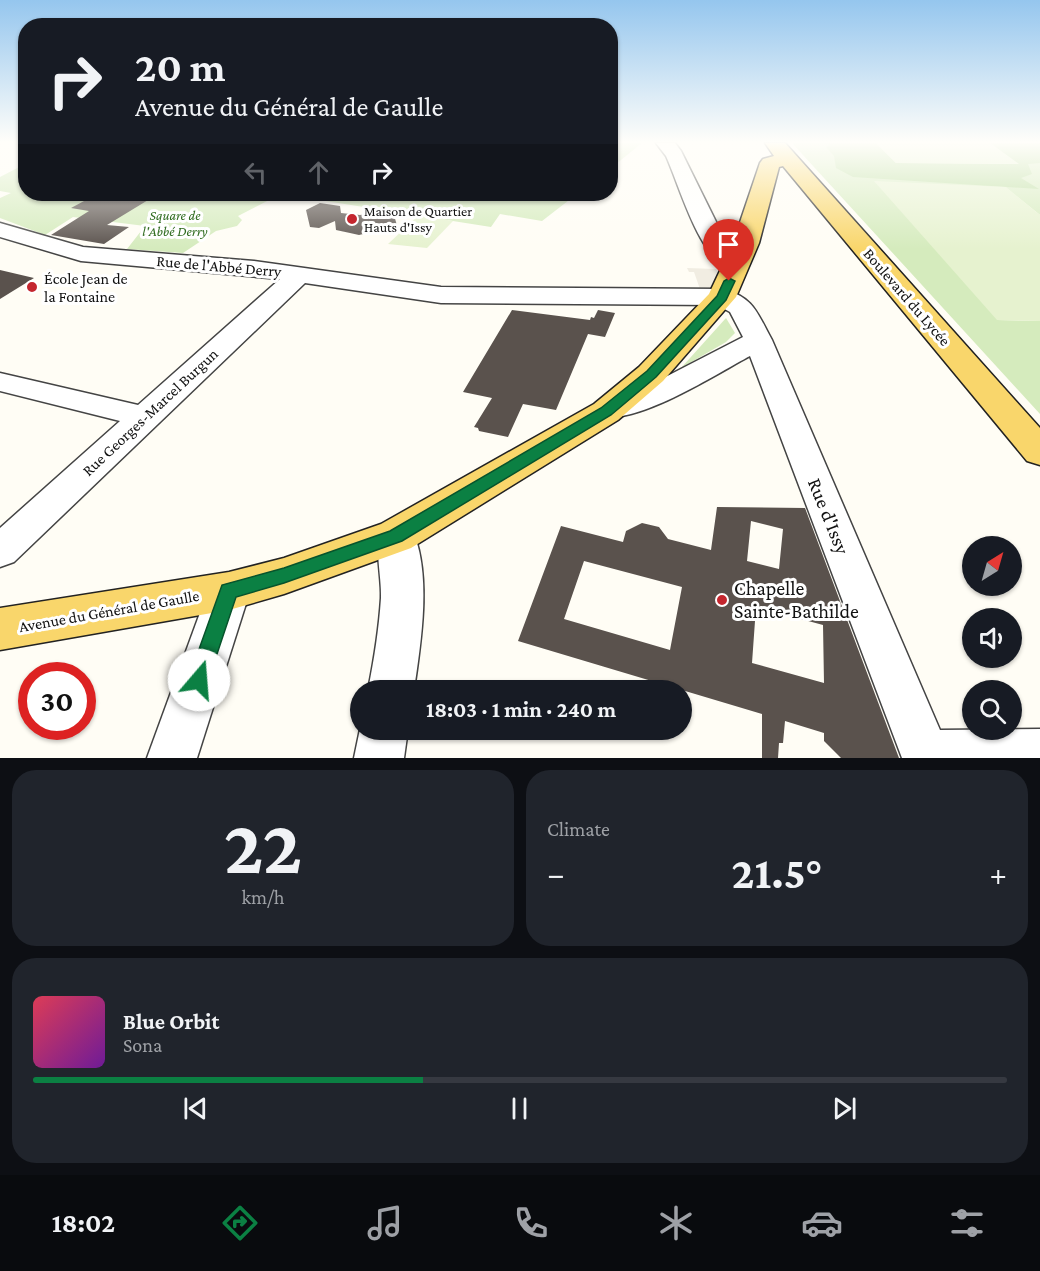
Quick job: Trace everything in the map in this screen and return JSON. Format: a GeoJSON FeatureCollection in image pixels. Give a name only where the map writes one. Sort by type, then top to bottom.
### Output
{"type":"FeatureCollection","features":[{"type":"Feature","properties":{"kind":"main road","name":"Avenue du Général de Gaulle"},"geometry":{"type":"LineString","coordinates":[[0,629],[229,591],[284,576],[396,536],[610,409],[651,374],[729,281],[766,178]]}},
{"type":"Feature","properties":{"kind":"main road","name":"Boulevard du Lycée"},"geometry":{"type":"LineString","coordinates":[[805,178],[1040,452]]}},
{"type":"Feature","properties":{"kind":"street","name":"Rue d'Issy"},"geometry":{"type":"LineString","coordinates":[[686,178],[715,243],[729,281],[758,340],[926,757]]}},
{"type":"Feature","properties":{"kind":"street","name":"Rue de l'Abbé Derry"},"geometry":{"type":"LineString","coordinates":[[0,230],[81,254],[254,268],[441,294],[552,297],[729,281]]}},
{"type":"Feature","properties":{"kind":"street","name":"Rue Georges-Marcel Burgun"},"geometry":{"type":"LineString","coordinates":[[0,551],[300,274]]}},
{"type":"Feature","properties":{"kind":"street"},"geometry":{"type":"LineString","coordinates":[[610,409],[657,394],[758,340]]}},
{"type":"Feature","properties":{"kind":"street"},"geometry":{"type":"LineString","coordinates":[[0,382],[145,417]]}},
{"type":"Feature","properties":{"kind":"street"},"geometry":{"type":"LineString","coordinates":[[393,680],[401,632],[402,563],[396,536]]}},
{"type":"Feature","properties":{"kind":"street"},"geometry":{"type":"LineString","coordinates":[[172,758],[229,591]]}},
{"type":"Feature","properties":{"kind":"street"},"geometry":{"type":"LineString","coordinates":[[379,758],[382,740]]}},
{"type":"Feature","properties":{"kind":"street"},"geometry":{"type":"LineString","coordinates":[[926,757],[1040,754]]}},
{"type":"Feature","properties":{"kind":"green space","name":"Square de l'Abbé Derry"},"geometry":{"type":"Polygon","coordinates":[[[0,178],[18,178],[18,201],[267,201],[238,216],[242,220],[237,226],[216,231],[183,253],[127,249],[145,226],[73,217],[45,235],[0,218],[0,198],[11,193],[0,191],[0,178]]]}},
{"type":"Feature","properties":{"kind":"green space"},"geometry":{"type":"Polygon","coordinates":[[[824,178],[1040,178],[1040,215],[1005,187],[997,320],[1040,321],[1040,414],[824,178]]]}},
{"type":"Feature","properties":{"kind":"green space"},"geometry":{"type":"Polygon","coordinates":[[[874,178],[1022,178],[1039,189],[874,178]]]}},
{"type":"Feature","properties":{"kind":"green space"},"geometry":{"type":"Polygon","coordinates":[[[874,181],[1006,187],[1040,215],[1040,321],[997,320],[874,181]]]}},
{"type":"Feature","properties":{"kind":"green space"},"geometry":{"type":"Polygon","coordinates":[[[326,201],[568,201],[542,221],[500,214],[491,227],[326,201]]]}},
{"type":"Feature","properties":{"kind":"green space"},"geometry":{"type":"Polygon","coordinates":[[[419,215],[453,221],[427,248],[388,244],[419,215]]]}},
{"type":"Feature","properties":{"kind":"green space"},"geometry":{"type":"Polygon","coordinates":[[[726,318],[735,333],[726,342],[681,368],[726,318]]]}},
{"type":"Feature","properties":{"kind":"shaded area"},"geometry":{"type":"Polygon","coordinates":[[[687,268],[716,269],[719,276],[713,288],[701,292],[694,272],[689,272],[687,268]]]}},
{"type":"Feature","properties":{"kind":"building"},"geometry":{"type":"Polygon","coordinates":[[[84,201],[146,201],[107,225],[129,227],[104,244],[51,235],[89,211],[71,208],[84,201]]]}},
{"type":"Feature","properties":{"kind":"building","name":"Maison de Quartier Hauts d'Issy"},"geometry":{"type":"Polygon","coordinates":[[[320,203],[340,206],[341,213],[360,215],[384,211],[393,212],[399,232],[384,229],[359,235],[336,230],[335,221],[319,228],[310,227],[306,210],[320,203]]]}},
{"type":"Feature","properties":{"kind":"building"},"geometry":{"type":"Polygon","coordinates":[[[0,270],[34,278],[0,299],[0,270]]]}},
{"type":"Feature","properties":{"kind":"building"},"geometry":{"type":"Polygon","coordinates":[[[512,310],[590,320],[591,317],[594,318],[598,310],[615,313],[605,337],[588,334],[556,410],[523,404],[508,437],[479,431],[474,427],[492,398],[463,392],[512,310]]]}},
{"type":"Feature","properties":{"kind":"building"},"geometry":{"type":"Polygon","coordinates":[[[717,507],[805,508],[899,758],[841,758],[824,741],[824,733],[785,721],[783,743],[779,743],[778,758],[762,758],[762,714],[692,693],[692,680],[648,680],[518,641],[561,526],[623,542],[626,531],[642,523],[659,527],[668,539],[711,550],[717,507]],[[751,521],[747,561],[779,569],[783,529],[751,521]],[[584,561],[564,619],[670,650],[682,587],[584,561]],[[756,607],[752,663],[824,683],[823,625],[756,607]]]}},
{"type":"Feature","properties":{"kind":"place","name":"Maison de Quartier Hauts d'Issy"},"geometry":{"type":"Point","coordinates":[352,219]}},
{"type":"Feature","properties":{"kind":"place","name":"École Jean de la Fontaine"},"geometry":{"type":"Point","coordinates":[32,287]}},
{"type":"Feature","properties":{"kind":"place","name":"Chapelle Sainte-Bathilde"},"geometry":{"type":"Point","coordinates":[722,600]}},
{"type":"Feature","properties":{"kind":"route"},"geometry":{"type":"LineString","coordinates":[[199,680],[229,591],[284,576],[396,536],[433,517],[606,412],[651,374],[702,321],[722,297],[729,281]]}}]}
